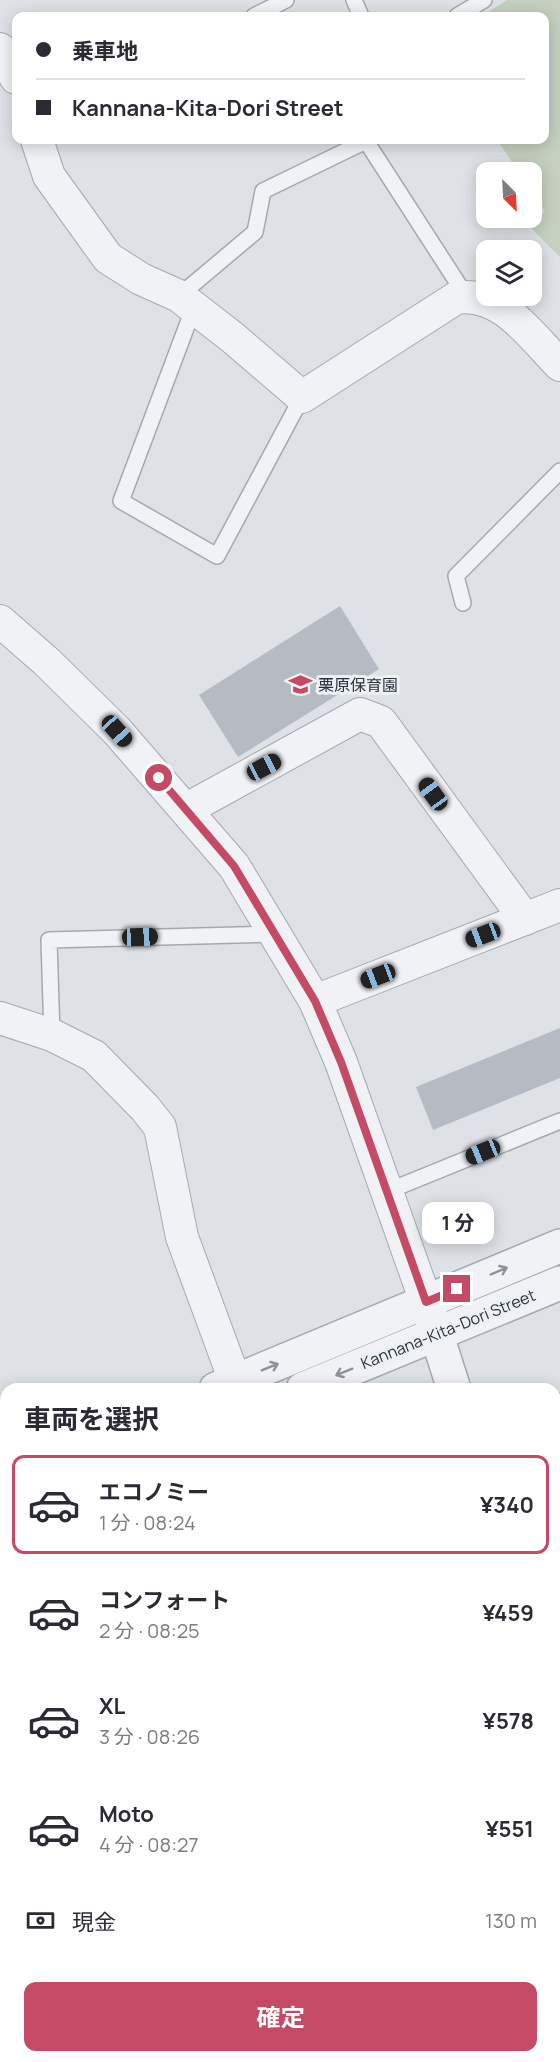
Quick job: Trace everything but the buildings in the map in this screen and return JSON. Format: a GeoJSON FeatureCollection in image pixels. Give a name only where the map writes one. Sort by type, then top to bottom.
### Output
{"type":"FeatureCollection","features":[{"type":"Feature","properties":{"kind":"street"},"geometry":{"type":"LineString","coordinates":[[0,49],[12,71]]}},
{"type":"Feature","properties":{"kind":"street"},"geometry":{"type":"LineString","coordinates":[[38,144],[49,176],[108,258],[186,302],[302,397],[456,298],[466,296],[501,305],[560,365]]}},
{"type":"Feature","properties":{"kind":"street"},"geometry":{"type":"LineString","coordinates":[[0,621],[47,662],[117,731],[187,809],[234,866],[277,934],[315,1001],[341,1062],[388,1191],[452,1383]]}},
{"type":"Feature","properties":{"kind":"street"},"geometry":{"type":"LineString","coordinates":[[187,809],[360,714],[381,722],[525,919]]}},
{"type":"Feature","properties":{"kind":"street"},"geometry":{"type":"LineString","coordinates":[[315,1001],[560,905]]}},
{"type":"Feature","properties":{"kind":"street"},"geometry":{"type":"LineString","coordinates":[[0,1018],[52,1035],[94,1056],[145,1107],[160,1127],[182,1237],[224,1383]]}},
{"type":"Feature","properties":{"kind":"street","name":"Kannana-Kita-Dori Street"},"geometry":{"type":"LineString","coordinates":[[230,1383],[558,1246]]}},
{"type":"Feature","properties":{"kind":"street","name":"Kannana-Kita-Dori Street"},"geometry":{"type":"LineString","coordinates":[[318,1383],[560,1283]]}},
{"type":"Feature","properties":{"kind":"lane"},"geometry":{"type":"LineString","coordinates":[[262,12],[286,0]]}},
{"type":"Feature","properties":{"kind":"lane"},"geometry":{"type":"LineString","coordinates":[[464,12],[484,0]]}},
{"type":"Feature","properties":{"kind":"lane"},"geometry":{"type":"LineString","coordinates":[[302,397],[217,556],[121,501],[186,302],[255,232],[263,191],[360,144]]}},
{"type":"Feature","properties":{"kind":"lane"},"geometry":{"type":"LineString","coordinates":[[368,144],[466,296]]}},
{"type":"Feature","properties":{"kind":"lane"},"geometry":{"type":"LineString","coordinates":[[464,603],[456,576],[560,471]]}},
{"type":"Feature","properties":{"kind":"lane"},"geometry":{"type":"LineString","coordinates":[[52,1035],[49,940],[277,934]]}},
{"type":"Feature","properties":{"kind":"lane"},"geometry":{"type":"LineString","coordinates":[[388,1191],[560,1121]]}},
{"type":"Feature","properties":{"kind":"green space"},"geometry":{"type":"Polygon","coordinates":[[[507,0],[560,0],[560,257],[531,228],[542,228],[542,214],[545,211],[542,206],[542,162],[512,162],[500,144],[549,144],[549,12],[488,12],[507,0]]]}},
{"type":"Feature","properties":{"kind":"place","name":"栗原保育園"},"geometry":{"type":"Point","coordinates":[300,685]}},
{"type":"Feature","properties":{"kind":"route"},"geometry":{"type":"LineString","coordinates":[[159,778],[234,866],[277,934],[315,1001],[341,1062],[426,1302],[457,1289]]}}]}
